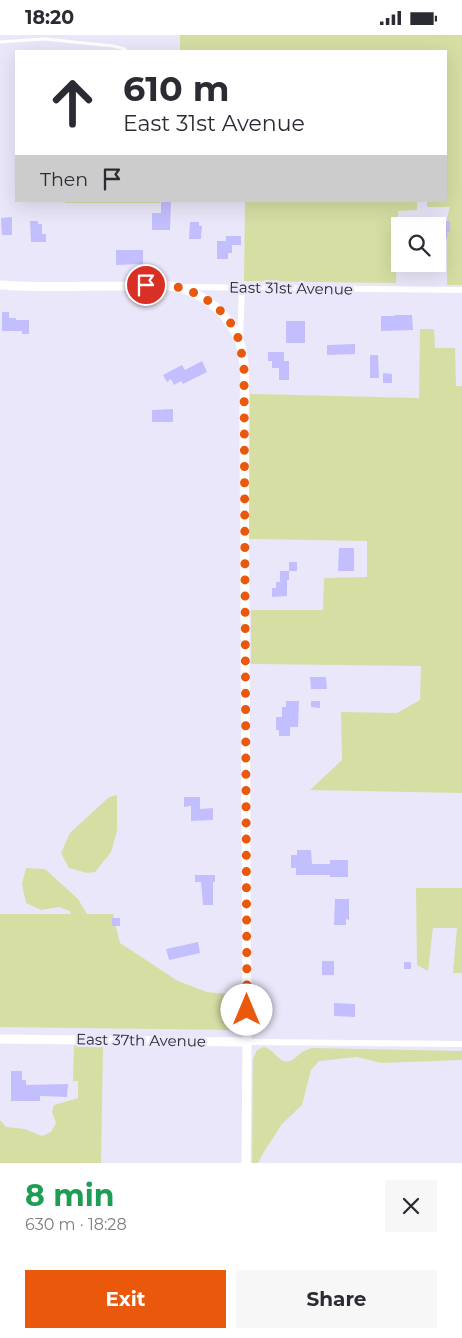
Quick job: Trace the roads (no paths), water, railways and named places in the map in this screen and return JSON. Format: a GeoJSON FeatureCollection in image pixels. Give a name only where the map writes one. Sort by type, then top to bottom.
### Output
{"type":"FeatureCollection","features":[{"type":"Feature","properties":{"kind":"street","name":"East 31st Avenue"},"geometry":{"type":"LineString","coordinates":[[0,285],[146,285],[176,287],[462,290]]}},
{"type":"Feature","properties":{"kind":"street"},"geometry":{"type":"LineString","coordinates":[[176,287],[206,299],[218,309],[232,326],[240,344]]}},
{"type":"Feature","properties":{"kind":"street"},"geometry":{"type":"LineString","coordinates":[[242,287],[240,344],[244,369],[246,1163]]}},
{"type":"Feature","properties":{"kind":"street","name":"East 37th Avenue"},"geometry":{"type":"LineString","coordinates":[[0,1039],[462,1044]]}},
{"type":"Feature","properties":{"kind":"lane"},"geometry":{"type":"LineString","coordinates":[[0,42],[45,39],[114,46],[126,50]]}}]}
